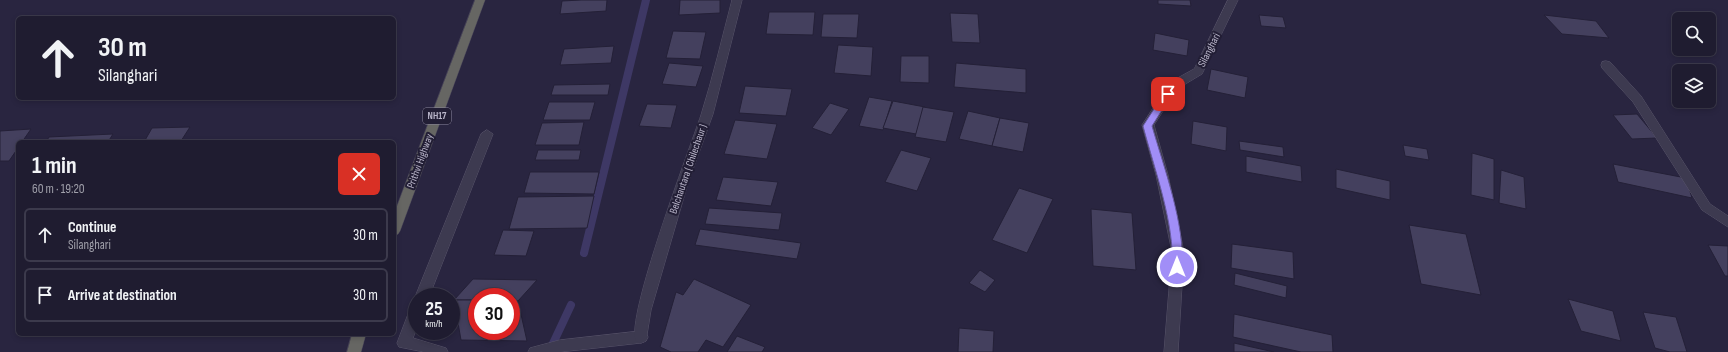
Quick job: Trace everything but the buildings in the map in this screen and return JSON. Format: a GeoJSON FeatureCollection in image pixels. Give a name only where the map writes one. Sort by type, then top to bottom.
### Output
{"type":"FeatureCollection","features":[{"type":"Feature","properties":{"kind":"highway","name":"Prithvi Highway"},"geometry":{"type":"LineString","coordinates":[[396,226],[480,0]]}},
{"type":"Feature","properties":{"kind":"highway"},"geometry":{"type":"LineString","coordinates":[[354,352],[358,336]]}},
{"type":"Feature","properties":{"kind":"street","name":"Belchautara ( Chilechaur )"},"geometry":{"type":"LineString","coordinates":[[534,352],[560,346],[641,337],[644,310],[682,183],[707,114],[737,0]]}},
{"type":"Feature","properties":{"kind":"street","name":"Silanghari"},"geometry":{"type":"LineString","coordinates":[[1171,352],[1178,252],[1162,175],[1148,126],[1168,94],[1178,83],[1198,71],[1233,0]]}},
{"type":"Feature","properties":{"kind":"street"},"geometry":{"type":"LineString","coordinates":[[1606,65],[1637,99],[1706,207],[1728,222]]}},
{"type":"Feature","properties":{"kind":"street"},"geometry":{"type":"LineString","coordinates":[[426,288],[487,134]]}},
{"type":"Feature","properties":{"kind":"street"},"geometry":{"type":"LineString","coordinates":[[408,333],[404,343],[418,344],[441,352]]}},
{"type":"Feature","properties":{"kind":"waterway"},"geometry":{"type":"LineString","coordinates":[[584,253],[646,0]]}},
{"type":"Feature","properties":{"kind":"waterway"},"geometry":{"type":"LineString","coordinates":[[549,352],[571,305]]}},
{"type":"Feature","properties":{"kind":"route"},"geometry":{"type":"LineString","coordinates":[[1168,94],[1148,126],[1172,216],[1178,252],[1177,267]]}}]}
